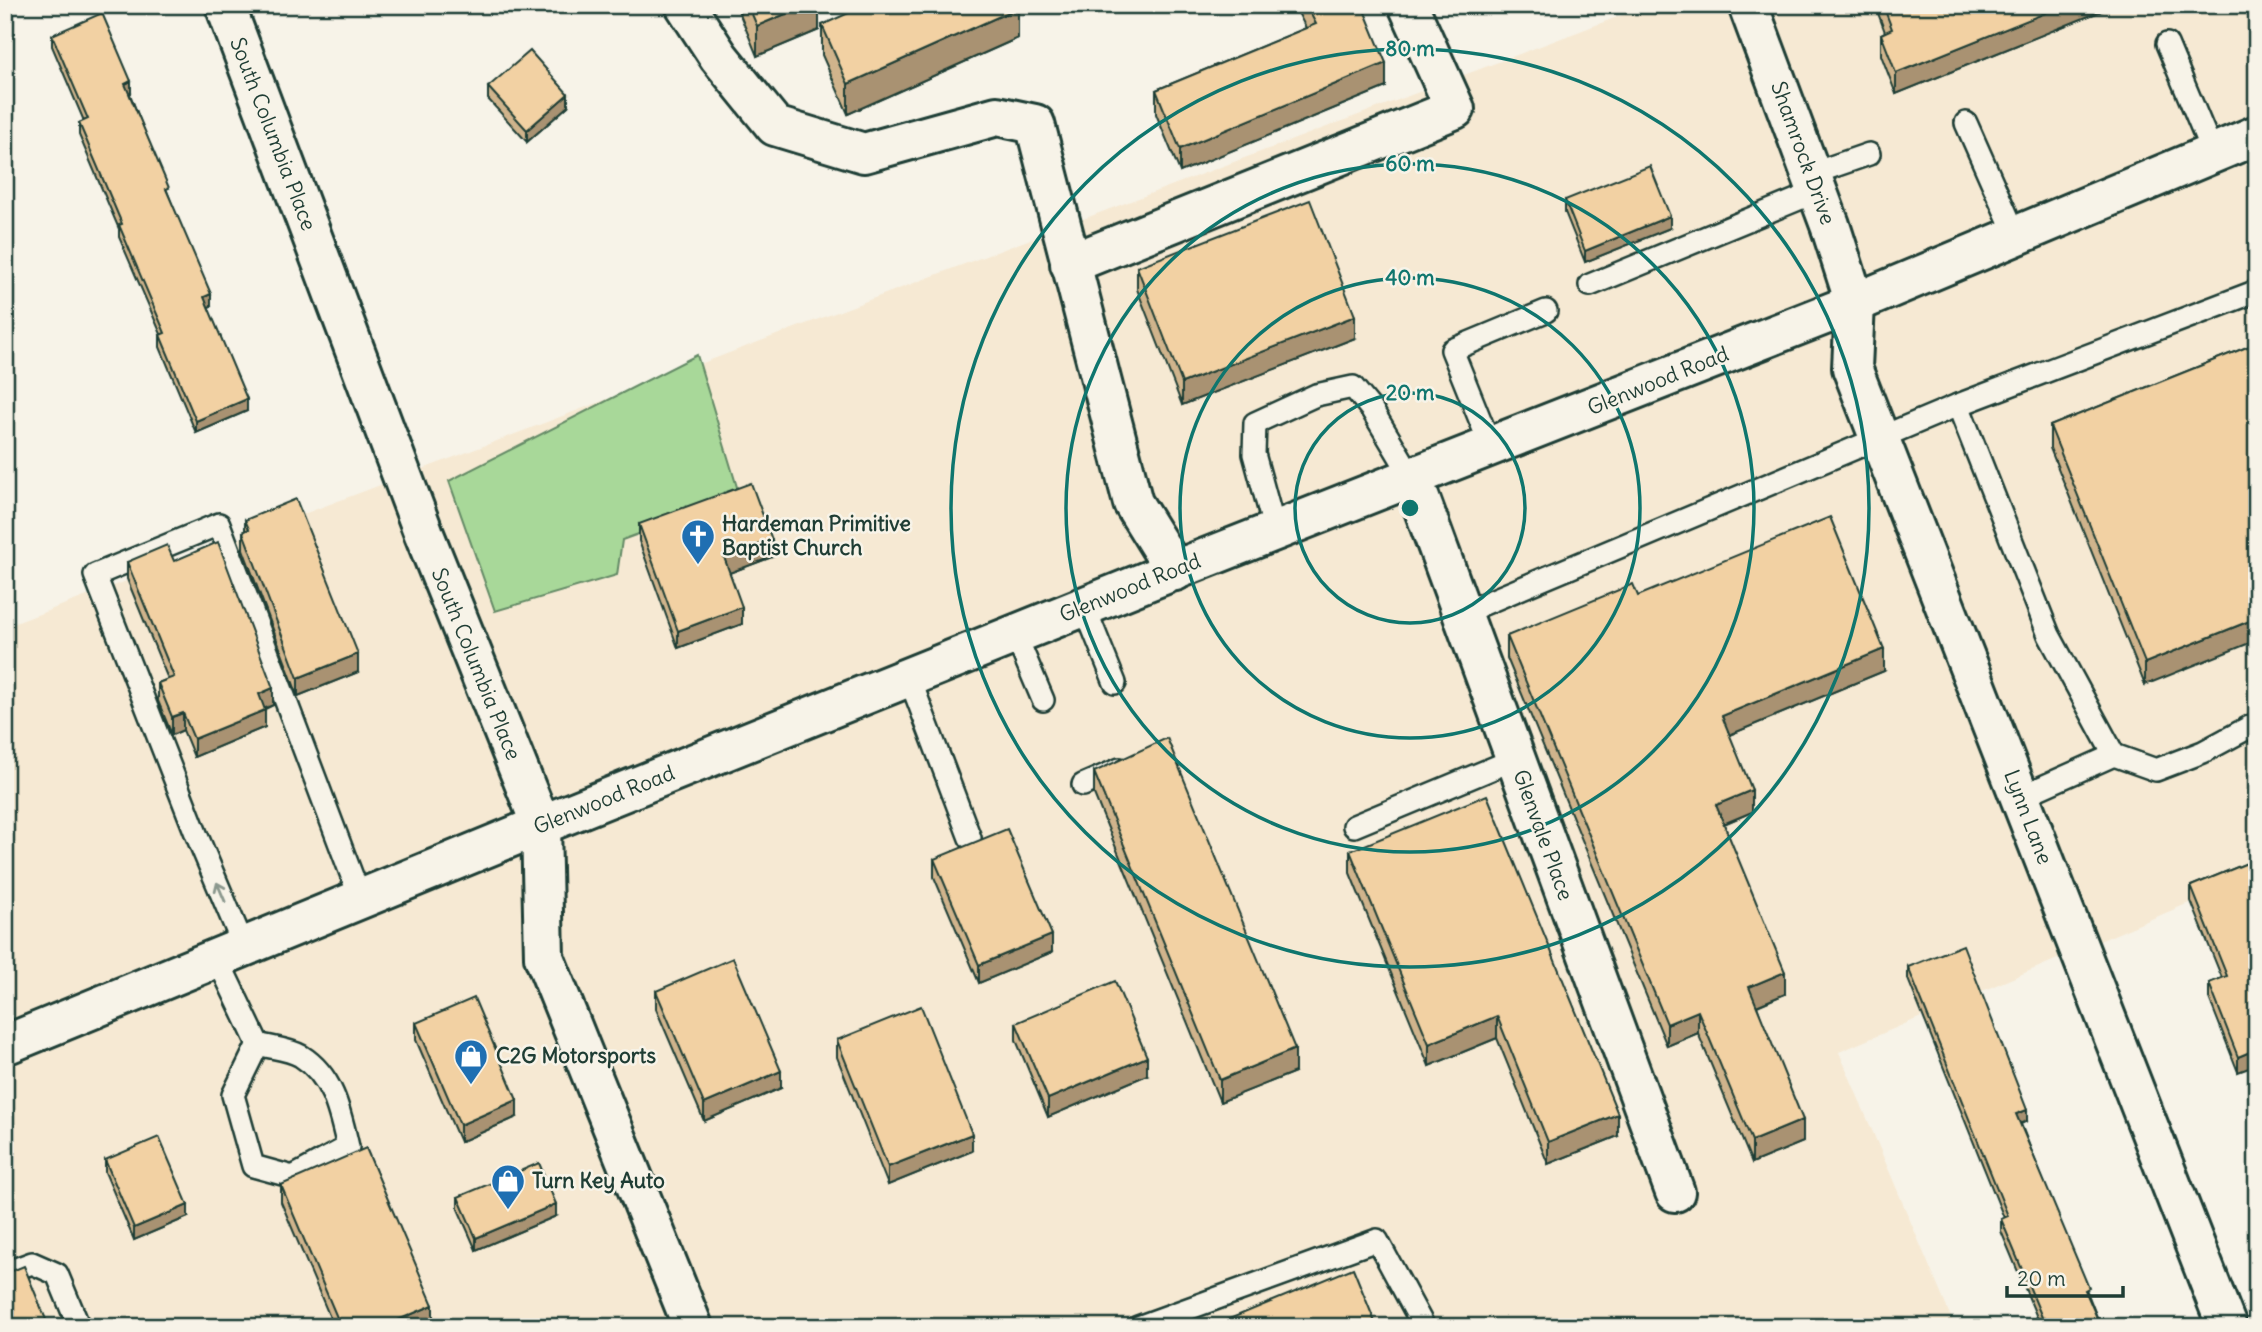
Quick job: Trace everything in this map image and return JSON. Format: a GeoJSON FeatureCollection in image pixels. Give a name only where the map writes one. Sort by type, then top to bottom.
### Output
{"type":"FeatureCollection","features":[{"type":"Feature","properties":{"kind":"street","name":"South Columbia Place"},"geometry":{"type":"LineString","coordinates":[[225,5],[424,534],[541,825],[544,957],[693,1327]]}},
{"type":"Feature","properties":{"kind":"street"},"geometry":{"type":"LineString","coordinates":[[685,5],[719,57],[775,126],[864,153],[997,116],[1035,124],[1133,503],[1175,570]]}},
{"type":"Feature","properties":{"kind":"street"},"geometry":{"type":"LineString","coordinates":[[1070,264],[1455,109],[1408,5]]}},
{"type":"Feature","properties":{"kind":"street","name":"Shamrock Drive"},"geometry":{"type":"LineString","coordinates":[[1748,5],[1814,182],[1855,303]]}},
{"type":"Feature","properties":{"kind":"street","name":"Glenwood Road"},"geometry":{"type":"LineString","coordinates":[[5,1045],[1084,606],[1855,303],[2257,135]]}},
{"type":"Feature","properties":{"kind":"street","name":"Lynn Lane"},"geometry":{"type":"LineString","coordinates":[[1855,303],[1852,368],[2227,1327]]}},
{"type":"Feature","properties":{"kind":"street","name":"Glenvale Place"},"geometry":{"type":"LineString","coordinates":[[1412,477],[1675,1192]]}},
{"type":"Feature","properties":{"kind":"lane"},"geometry":{"type":"LineString","coordinates":[[2167,44],[2213,153]]}},
{"type":"Feature","properties":{"kind":"lane"},"geometry":{"type":"LineString","coordinates":[[1966,123],[2016,236]]}},
{"type":"Feature","properties":{"kind":"lane"},"geometry":{"type":"LineString","coordinates":[[1590,285],[1869,154]]}},
{"type":"Feature","properties":{"kind":"lane"},"geometry":{"type":"LineString","coordinates":[[1462,613],[1958,405],[2257,291]]}},
{"type":"Feature","properties":{"kind":"lane"},"geometry":{"type":"LineString","coordinates":[[1491,447],[1452,350],[1546,311]]}},
{"type":"Feature","properties":{"kind":"lane"},"geometry":{"type":"LineString","coordinates":[[1275,531],[1254,454],[1255,423],[1316,395],[1353,387],[1372,410],[1412,477]]}},
{"type":"Feature","properties":{"kind":"lane"},"geometry":{"type":"LineString","coordinates":[[1958,405],[2049,635],[2114,755],[2156,770],[2203,752],[2257,723]]}},
{"type":"Feature","properties":{"kind":"lane"},"geometry":{"type":"LineString","coordinates":[[258,1044],[299,1054],[322,1073],[339,1107],[348,1147],[293,1177],[253,1166],[233,1095],[258,1044],[197,836],[95,575],[219,524],[361,900]]}},
{"type":"Feature","properties":{"kind":"lane"},"geometry":{"type":"LineString","coordinates":[[1084,606],[1115,683]]}},
{"type":"Feature","properties":{"kind":"lane"},"geometry":{"type":"LineString","coordinates":[[1015,634],[1043,700]]}},
{"type":"Feature","properties":{"kind":"lane"},"geometry":{"type":"LineString","coordinates":[[909,677],[970,838]]}},
{"type":"Feature","properties":{"kind":"lane"},"geometry":{"type":"LineString","coordinates":[[2020,797],[2114,755]]}},
{"type":"Feature","properties":{"kind":"lane"},"geometry":{"type":"LineString","coordinates":[[1083,785],[1143,759]]}},
{"type":"Feature","properties":{"kind":"lane"},"geometry":{"type":"LineString","coordinates":[[1354,826],[1515,759]]}},
{"type":"Feature","properties":{"kind":"lane"},"geometry":{"type":"LineString","coordinates":[[1138,1327],[1377,1240],[1424,1327]]}},
{"type":"Feature","properties":{"kind":"lane"},"geometry":{"type":"LineString","coordinates":[[5,1273],[32,1263],[57,1274],[79,1327]]}},
{"type":"Feature","properties":{"kind":"shaded area"},"geometry":{"type":"Polygon","coordinates":[[[1649,5],[2257,5],[2257,874],[1839,1052],[1955,1327],[5,1327],[5,627],[1649,5]]]}},
{"type":"Feature","properties":{"kind":"green space"},"geometry":{"type":"Polygon","coordinates":[[[697,355],[740,497],[622,540],[617,575],[495,611],[449,481],[697,355]]]}},
{"type":"Feature","properties":{"kind":"building"},"geometry":{"type":"Polygon","coordinates":[[[748,5],[807,5],[757,26],[748,5]]]}},
{"type":"Feature","properties":{"kind":"building"},"geometry":{"type":"Polygon","coordinates":[[[866,5],[1017,5],[1018,8],[848,84],[822,25],[866,5]]]}},
{"type":"Feature","properties":{"kind":"building"},"geometry":{"type":"Polygon","coordinates":[[[1306,5],[1362,5],[1386,63],[1180,149],[1156,90],[1316,24],[1306,5]]]}},
{"type":"Feature","properties":{"kind":"building"},"geometry":{"type":"Polygon","coordinates":[[[1883,5],[2065,5],[1896,73],[1881,34],[1892,29],[1883,5]]]}},
{"type":"Feature","properties":{"kind":"building"},"geometry":{"type":"Polygon","coordinates":[[[102,13],[131,81],[125,84],[211,294],[204,297],[247,399],[196,421],[160,335],[165,333],[79,123],[88,119],[52,35],[102,13]]]}},
{"type":"Feature","properties":{"kind":"building"},"geometry":{"type":"Polygon","coordinates":[[[530,51],[568,94],[527,130],[488,87],[530,51]]]}},
{"type":"Feature","properties":{"kind":"building"},"geometry":{"type":"Polygon","coordinates":[[[1650,166],[1670,216],[1585,251],[1565,200],[1650,166]]]}},
{"type":"Feature","properties":{"kind":"building"},"geometry":{"type":"Polygon","coordinates":[[[1310,200],[1355,316],[1182,383],[1137,267],[1310,200]]]}},
{"type":"Feature","properties":{"kind":"building"},"geometry":{"type":"Polygon","coordinates":[[[2257,343],[2257,618],[2145,663],[2050,426],[2257,343]]]}},
{"type":"Feature","properties":{"kind":"building","name":"Hardeman Primitive Baptist Church"},"geometry":{"type":"Polygon","coordinates":[[[751,483],[772,540],[724,557],[742,607],[678,631],[639,524],[751,483]]]}},
{"type":"Feature","properties":{"kind":"building"},"geometry":{"type":"Polygon","coordinates":[[[296,499],[358,654],[298,678],[243,532],[249,529],[245,520],[296,499]]]}},
{"type":"Feature","properties":{"kind":"building"},"geometry":{"type":"Polygon","coordinates":[[[1830,517],[1884,649],[1722,716],[1752,790],[1716,805],[1785,972],[1749,987],[1803,1120],[1752,1141],[1698,1011],[1667,1024],[1507,636],[1633,584],[1638,596],[1830,517]]]}},
{"type":"Feature","properties":{"kind":"building"},"geometry":{"type":"Polygon","coordinates":[[[218,542],[273,688],[259,694],[265,710],[194,739],[183,713],[172,717],[158,683],[174,677],[127,562],[167,545],[174,561],[218,542]]]}},
{"type":"Feature","properties":{"kind":"building"},"geometry":{"type":"Polygon","coordinates":[[[1167,738],[1295,1049],[1220,1080],[1094,772],[1167,738]]]}},
{"type":"Feature","properties":{"kind":"building"},"geometry":{"type":"Polygon","coordinates":[[[1487,795],[1618,1114],[1548,1142],[1497,1016],[1429,1044],[1350,851],[1487,795]]]}},
{"type":"Feature","properties":{"kind":"building"},"geometry":{"type":"Polygon","coordinates":[[[1007,829],[1052,935],[979,965],[934,859],[1007,829]]]}},
{"type":"Feature","properties":{"kind":"building"},"geometry":{"type":"Polygon","coordinates":[[[2257,859],[2257,921],[2254,922],[2257,929],[2257,1049],[2238,1057],[2209,983],[2227,976],[2191,886],[2257,859]]]}},
{"type":"Feature","properties":{"kind":"building"},"geometry":{"type":"Polygon","coordinates":[[[1963,945],[2027,1110],[2016,1114],[2089,1288],[2085,1290],[2101,1327],[2046,1327],[2001,1219],[2008,1216],[1908,967],[1963,945]]]}},
{"type":"Feature","properties":{"kind":"building"},"geometry":{"type":"Polygon","coordinates":[[[733,958],[781,1071],[704,1104],[656,991],[733,958]]]}},
{"type":"Feature","properties":{"kind":"building"},"geometry":{"type":"Polygon","coordinates":[[[1115,981],[1147,1057],[1048,1099],[1016,1023],[1115,981]]]}},
{"type":"Feature","properties":{"kind":"building"},"geometry":{"type":"Polygon","coordinates":[[[474,998],[517,1100],[460,1125],[416,1023],[474,998]]]}},
{"type":"Feature","properties":{"kind":"building"},"geometry":{"type":"Polygon","coordinates":[[[921,1006],[972,1134],[888,1167],[837,1040],[921,1006]]]}},
{"type":"Feature","properties":{"kind":"building"},"geometry":{"type":"Polygon","coordinates":[[[159,1137],[188,1205],[134,1228],[105,1160],[159,1137]]]}},
{"type":"Feature","properties":{"kind":"building"},"geometry":{"type":"Polygon","coordinates":[[[366,1148],[433,1305],[382,1327],[341,1327],[281,1185],[366,1148]]]}},
{"type":"Feature","properties":{"kind":"building"},"geometry":{"type":"Polygon","coordinates":[[[539,1163],[556,1204],[476,1238],[458,1197],[539,1163]]]}},
{"type":"Feature","properties":{"kind":"building"},"geometry":{"type":"Polygon","coordinates":[[[24,1266],[49,1327],[7,1327],[5,1323],[5,1274],[24,1266]]]}},
{"type":"Feature","properties":{"kind":"building"},"geometry":{"type":"Polygon","coordinates":[[[1353,1268],[1377,1327],[1210,1327],[1353,1268]]]}},
{"type":"Feature","properties":{"kind":"place","name":"Hardeman Primitive Baptist Church"},"geometry":{"type":"Point","coordinates":[698,566]}},
{"type":"Feature","properties":{"kind":"place","name":"C2G Motorsports"},"geometry":{"type":"Point","coordinates":[471,1086]}},
{"type":"Feature","properties":{"kind":"place","name":"Turn Key Auto"},"geometry":{"type":"Point","coordinates":[508,1211]}}]}
